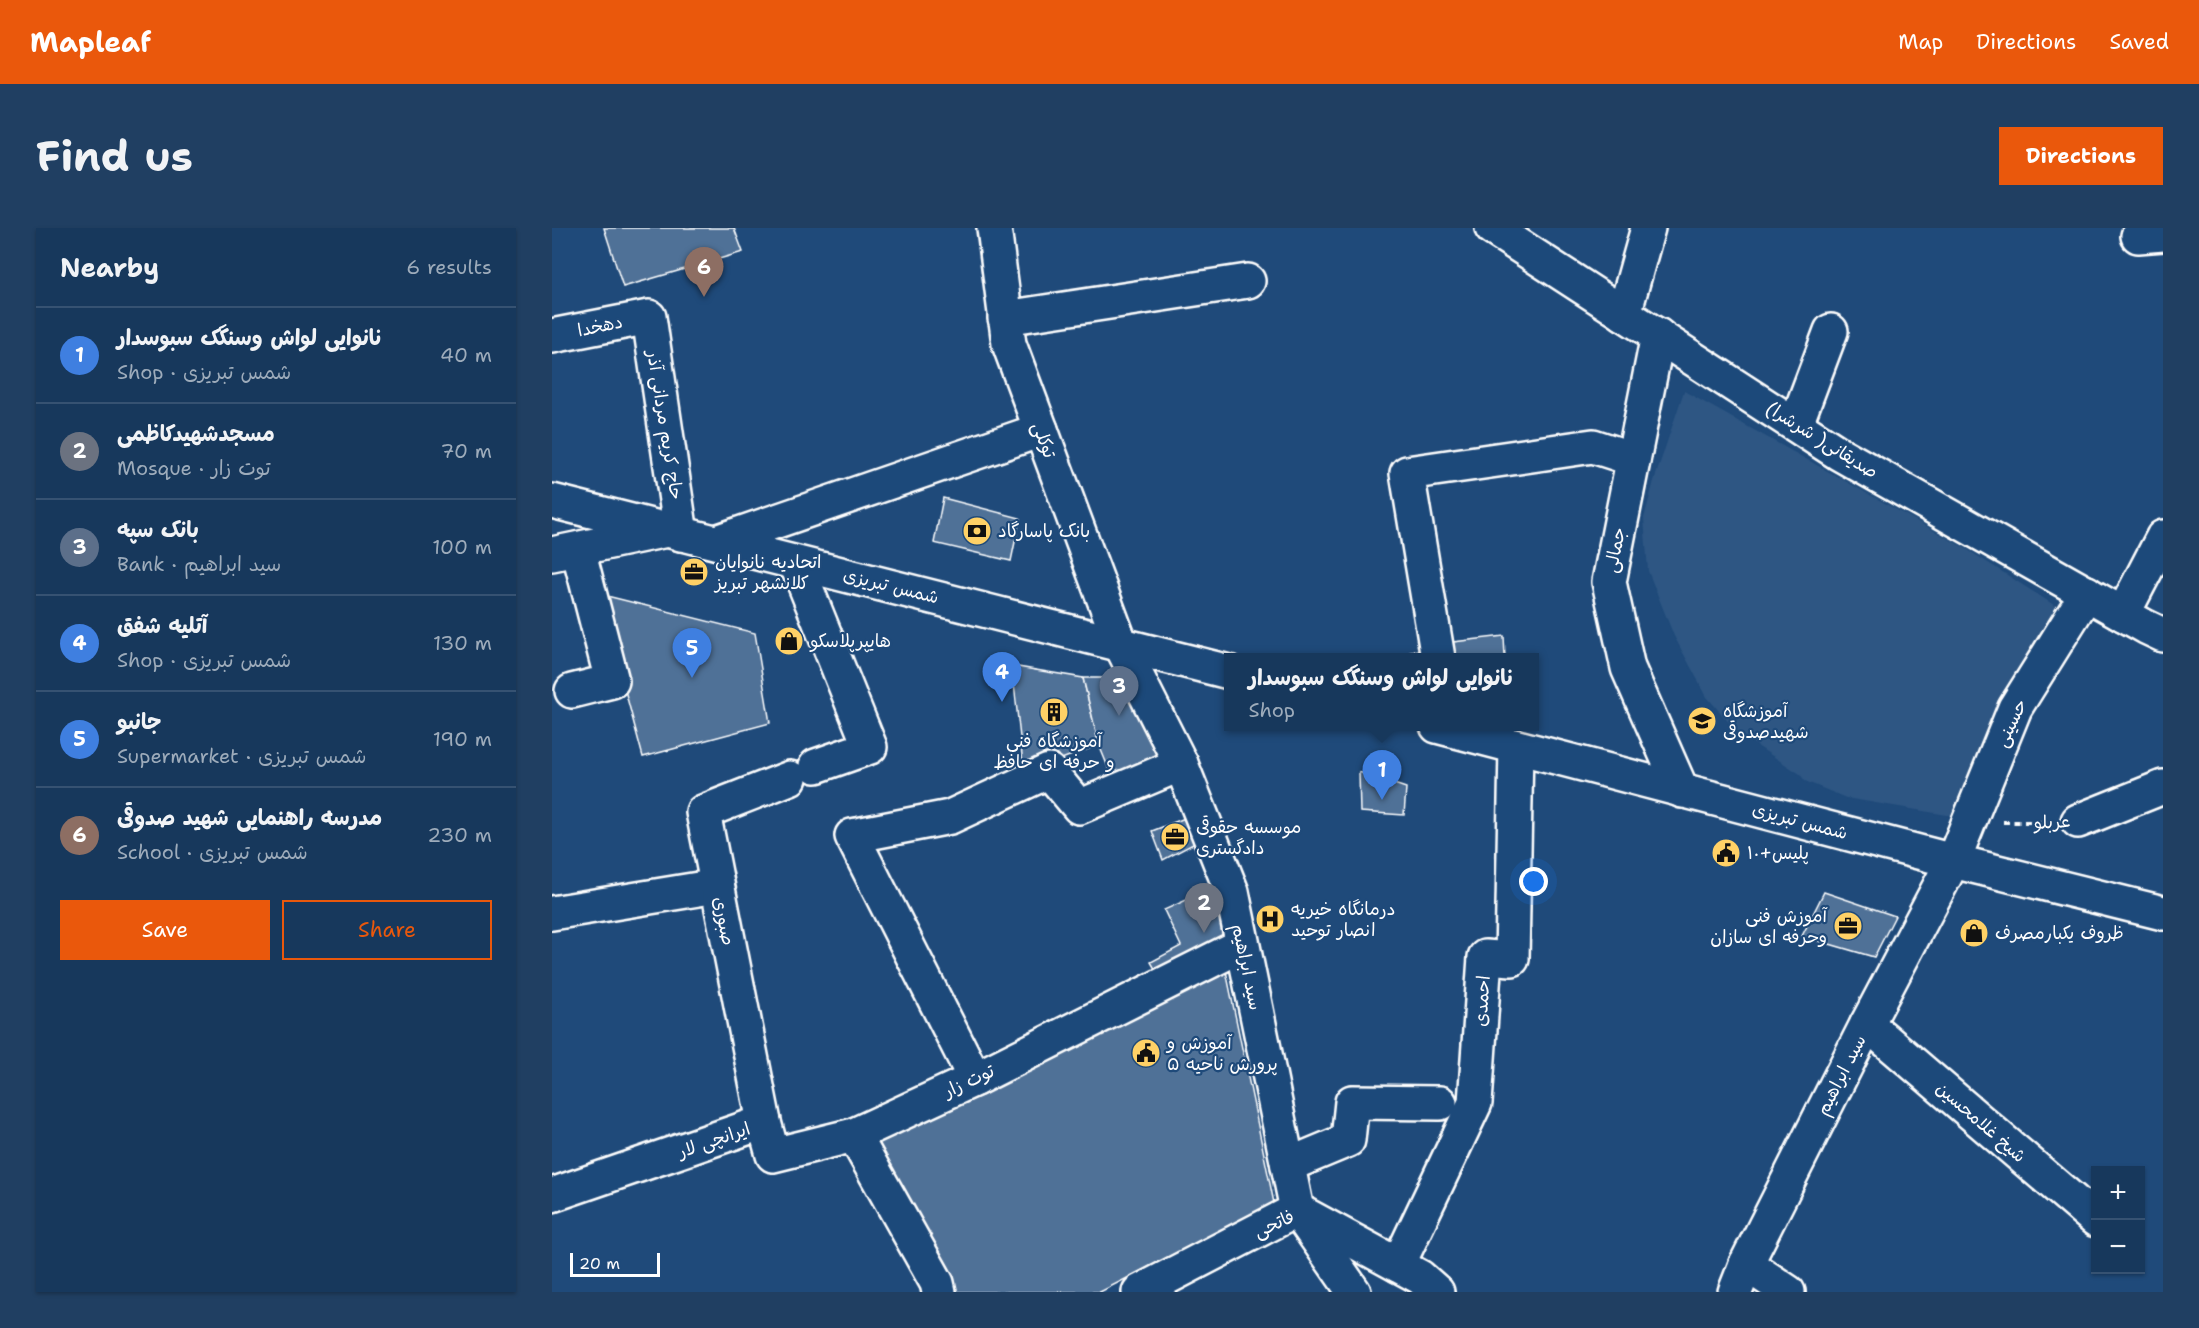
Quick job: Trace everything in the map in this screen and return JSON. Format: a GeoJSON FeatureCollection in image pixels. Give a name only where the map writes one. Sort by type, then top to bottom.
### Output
{"type":"FeatureCollection","features":[{"type":"Feature","properties":{"kind":"street","name":"توکلی"},"geometry":{"type":"LineString","coordinates":[[993,228],[1009,344],[1121,645]]}},
{"type":"Feature","properties":{"kind":"street","name":"(شرشرا )صدیقانی"},"geometry":{"type":"LineString","coordinates":[[1492,228],[1840,454],[2163,635]]}},
{"type":"Feature","properties":{"kind":"street"},"geometry":{"type":"LineString","coordinates":[[1624,314],[1648,228]]}},
{"type":"Feature","properties":{"kind":"street"},"geometry":{"type":"LineString","coordinates":[[1005,318],[1248,281]]}},
{"type":"Feature","properties":{"kind":"street","name":"دهخدا"},"geometry":{"type":"LineString","coordinates":[[552,336],[648,316]]}},
{"type":"Feature","properties":{"kind":"street","name":"حاج کریم مردانی آذر"},"geometry":{"type":"LineString","coordinates":[[648,316],[674,532]]}},
{"type":"Feature","properties":{"kind":"street"},"geometry":{"type":"LineString","coordinates":[[1796,424],[1830,331]]}},
{"type":"Feature","properties":{"kind":"street","name":"جمالی"},"geometry":{"type":"LineString","coordinates":[[1658,335],[1609,582],[1628,668],[1682,791]]}},
{"type":"Feature","properties":{"kind":"street"},"geometry":{"type":"LineString","coordinates":[[716,542],[1041,430]]}},
{"type":"Feature","properties":{"kind":"street"},"geometry":{"type":"LineString","coordinates":[[1437,653],[1407,473],[1593,446],[1633,459]]}},
{"type":"Feature","properties":{"kind":"street","name":"شمس تبریزی"},"geometry":{"type":"LineString","coordinates":[[552,501],[1224,671]]}},
{"type":"Feature","properties":{"kind":"street"},"geometry":{"type":"LineString","coordinates":[[572,691],[612,681],[565,551],[674,532]]}},
{"type":"Feature","properties":{"kind":"street"},"geometry":{"type":"LineString","coordinates":[[2123,614],[2163,537]]}},
{"type":"Feature","properties":{"kind":"street","name":"صبوری"},"geometry":{"type":"LineString","coordinates":[[764,1122],[703,812],[870,747],[796,562]]}},
{"type":"Feature","properties":{"kind":"street","name":"حسینی"},"geometry":{"type":"LineString","coordinates":[[1953,861],[2015,708],[2087,593]]}},
{"type":"Feature","properties":{"kind":"street","name":"سید ابراهیم"},"geometry":{"type":"LineString","coordinates":[[1121,645],[1181,764],[1232,892],[1298,1210],[1354,1292]]}},
{"type":"Feature","properties":{"kind":"street","name":"شمس تبریزی"},"geometry":{"type":"LineString","coordinates":[[1457,731],[1953,861],[2163,913]]}},
{"type":"Feature","properties":{"kind":"street","name":"احمدی"},"geometry":{"type":"LineString","coordinates":[[1398,1265],[1475,1103],[1485,957],[1512,959],[1516,747]]}},
{"type":"Feature","properties":{"kind":"street"},"geometry":{"type":"LineString","coordinates":[[975,1079],[852,836],[950,817],[1049,771],[1079,807],[1181,764]]}},
{"type":"Feature","properties":{"kind":"street","name":"عربلو"},"geometry":{"type":"LineString","coordinates":[[2078,821],[2163,787]]}},
{"type":"Feature","properties":{"kind":"street","name":"سید ابراهیم"},"geometry":{"type":"LineString","coordinates":[[1741,1278],[1867,1024],[1953,861]]}},
{"type":"Feature","properties":{"kind":"street"},"geometry":{"type":"LineString","coordinates":[[552,913],[717,886]]}},
{"type":"Feature","properties":{"kind":"street","name":"توت زار"},"geometry":{"type":"LineString","coordinates":[[854,1135],[975,1079],[1242,945]]}},
{"type":"Feature","properties":{"kind":"street","name":"شیخ غلامحسین"},"geometry":{"type":"LineString","coordinates":[[1867,1024],[2091,1216]]}},
{"type":"Feature","properties":{"kind":"street"},"geometry":{"type":"LineString","coordinates":[[1288,1165],[1348,1140],[1352,1102],[1440,1103]]}},
{"type":"Feature","properties":{"kind":"street","name":"ایرانچی لار"},"geometry":{"type":"LineString","coordinates":[[552,1195],[764,1122],[773,1155],[854,1135]]}},
{"type":"Feature","properties":{"kind":"street"},"geometry":{"type":"LineString","coordinates":[[854,1135],[937,1283],[939,1292]]}},
{"type":"Feature","properties":{"kind":"street","name":"فاتحی"},"geometry":{"type":"LineString","coordinates":[[1139,1292],[1298,1210],[1420,1277],[1437,1292]]}},
{"type":"Feature","properties":{"kind":"street"},"geometry":{"type":"LineString","coordinates":[[1741,1278],[1788,1292]]}},
{"type":"Feature","properties":{"kind":"path","name":"عربلو"},"geometry":{"type":"LineString","coordinates":[[1971,818],[2016,823],[2078,821]]}},
{"type":"Feature","properties":{"kind":"shaded area"},"geometry":{"type":"Polygon","coordinates":[[[1684,391],[1965,548],[2065,612],[1959,817],[1846,798],[1805,781],[1800,774],[1739,734],[1707,697],[1674,636],[1648,571],[1644,518],[1684,391]]]}},
{"type":"Feature","properties":{"kind":"building"},"geometry":{"type":"Polygon","coordinates":[[[604,228],[734,228],[743,252],[623,287],[604,228]]]}},
{"type":"Feature","properties":{"kind":"building","name":"بانک پاسارگاد"},"geometry":{"type":"Polygon","coordinates":[[[943,498],[1020,518],[1011,561],[934,543],[943,498]]]}},
{"type":"Feature","properties":{"kind":"building"},"geometry":{"type":"Polygon","coordinates":[[[599,594],[755,633],[770,723],[643,757],[599,594]]]}},
{"type":"Feature","properties":{"kind":"building"},"geometry":{"type":"Polygon","coordinates":[[[1504,636],[1505,653],[1454,653],[1453,642],[1504,636]]]}},
{"type":"Feature","properties":{"kind":"building"},"geometry":{"type":"Polygon","coordinates":[[[1425,648],[1426,653],[1408,653],[1425,648]]]}},
{"type":"Feature","properties":{"kind":"building","name":"آموزشگاه فنی و حرفه ای حافظ"},"geometry":{"type":"Polygon","coordinates":[[[1012,666],[1083,678],[1099,745],[1024,773],[1012,666]]]}},
{"type":"Feature","properties":{"kind":"building"},"geometry":{"type":"Polygon","coordinates":[[[1083,678],[1112,678],[1131,687],[1167,758],[1113,779],[1099,745],[1083,678]]]}},
{"type":"Feature","properties":{"kind":"building"},"geometry":{"type":"Polygon","coordinates":[[[1359,772],[1406,788],[1404,815],[1360,812],[1359,772]]]}},
{"type":"Feature","properties":{"kind":"building","name":"موسسه حقوقی دادگستری"},"geometry":{"type":"Polygon","coordinates":[[[1185,818],[1197,842],[1163,860],[1152,831],[1185,818]]]}},
{"type":"Feature","properties":{"kind":"building"},"geometry":{"type":"Polygon","coordinates":[[[1220,885],[1230,940],[1162,981],[1151,962],[1181,946],[1164,910],[1220,885]]]}},
{"type":"Feature","properties":{"kind":"building","name":"آموزش فنی وحرفه ای سازان"},"geometry":{"type":"Polygon","coordinates":[[[1824,892],[1895,916],[1874,957],[1802,936],[1824,892]]]}},
{"type":"Feature","properties":{"kind":"building","name":"آموزش و پرورش ناحیه ۵"},"geometry":{"type":"Polygon","coordinates":[[[1224,961],[1274,1203],[1100,1292],[950,1292],[874,1145],[1224,961]]]}},
{"type":"Feature","properties":{"kind":"place","name":"مدرسه راهنمایی شهید صدوقی"},"geometry":{"type":"Point","coordinates":[704,297]}},
{"type":"Feature","properties":{"kind":"place","name":"بانک پاسارگاد"},"geometry":{"type":"Point","coordinates":[977,531]}},
{"type":"Feature","properties":{"kind":"place","name":"اتحادیه نانوایان کلانشهر تبریز"},"geometry":{"type":"Point","coordinates":[694,572]}},
{"type":"Feature","properties":{"kind":"place","name":"هایپرپلاسکو"},"geometry":{"type":"Point","coordinates":[789,641]}},
{"type":"Feature","properties":{"kind":"place","name":"جانبو"},"geometry":{"type":"Point","coordinates":[692,678]}},
{"type":"Feature","properties":{"kind":"place","name":"آتلیه شفق"},"geometry":{"type":"Point","coordinates":[1002,702]}},
{"type":"Feature","properties":{"kind":"place","name":"آموزشگاه فنی و حرفه ای حافظ"},"geometry":{"type":"Point","coordinates":[1054,712]}},
{"type":"Feature","properties":{"kind":"place","name":"بانک سپه"},"geometry":{"type":"Point","coordinates":[1119,716]}},
{"type":"Feature","properties":{"kind":"place","name":"آموزشگاه شهیدصدوقی"},"geometry":{"type":"Point","coordinates":[1702,721]}},
{"type":"Feature","properties":{"kind":"place","name":"نانوایی لواش وسنگک سبوسدار"},"geometry":{"type":"Point","coordinates":[1382,800]}},
{"type":"Feature","properties":{"kind":"place","name":"موسسه حقوقی دادگستری"},"geometry":{"type":"Point","coordinates":[1175,837]}},
{"type":"Feature","properties":{"kind":"place","name":"پلیس+۱۰"},"geometry":{"type":"Point","coordinates":[1726,853]}},
{"type":"Feature","properties":{"kind":"place","name":"درمانگاه خیریه انصار توحید"},"geometry":{"type":"Point","coordinates":[1270,919]}},
{"type":"Feature","properties":{"kind":"place","name":"آموزش فنی وحرفه ای سازان"},"geometry":{"type":"Point","coordinates":[1848,926]}},
{"type":"Feature","properties":{"kind":"place","name":"مسجدشهیدکاظمی"},"geometry":{"type":"Point","coordinates":[1204,933]}},
{"type":"Feature","properties":{"kind":"place","name":"ظروف یکبارمصرف"},"geometry":{"type":"Point","coordinates":[1974,933]}},
{"type":"Feature","properties":{"kind":"place","name":"آموزش و پرورش ناحیه ۵"},"geometry":{"type":"Point","coordinates":[1146,1053]}}]}
